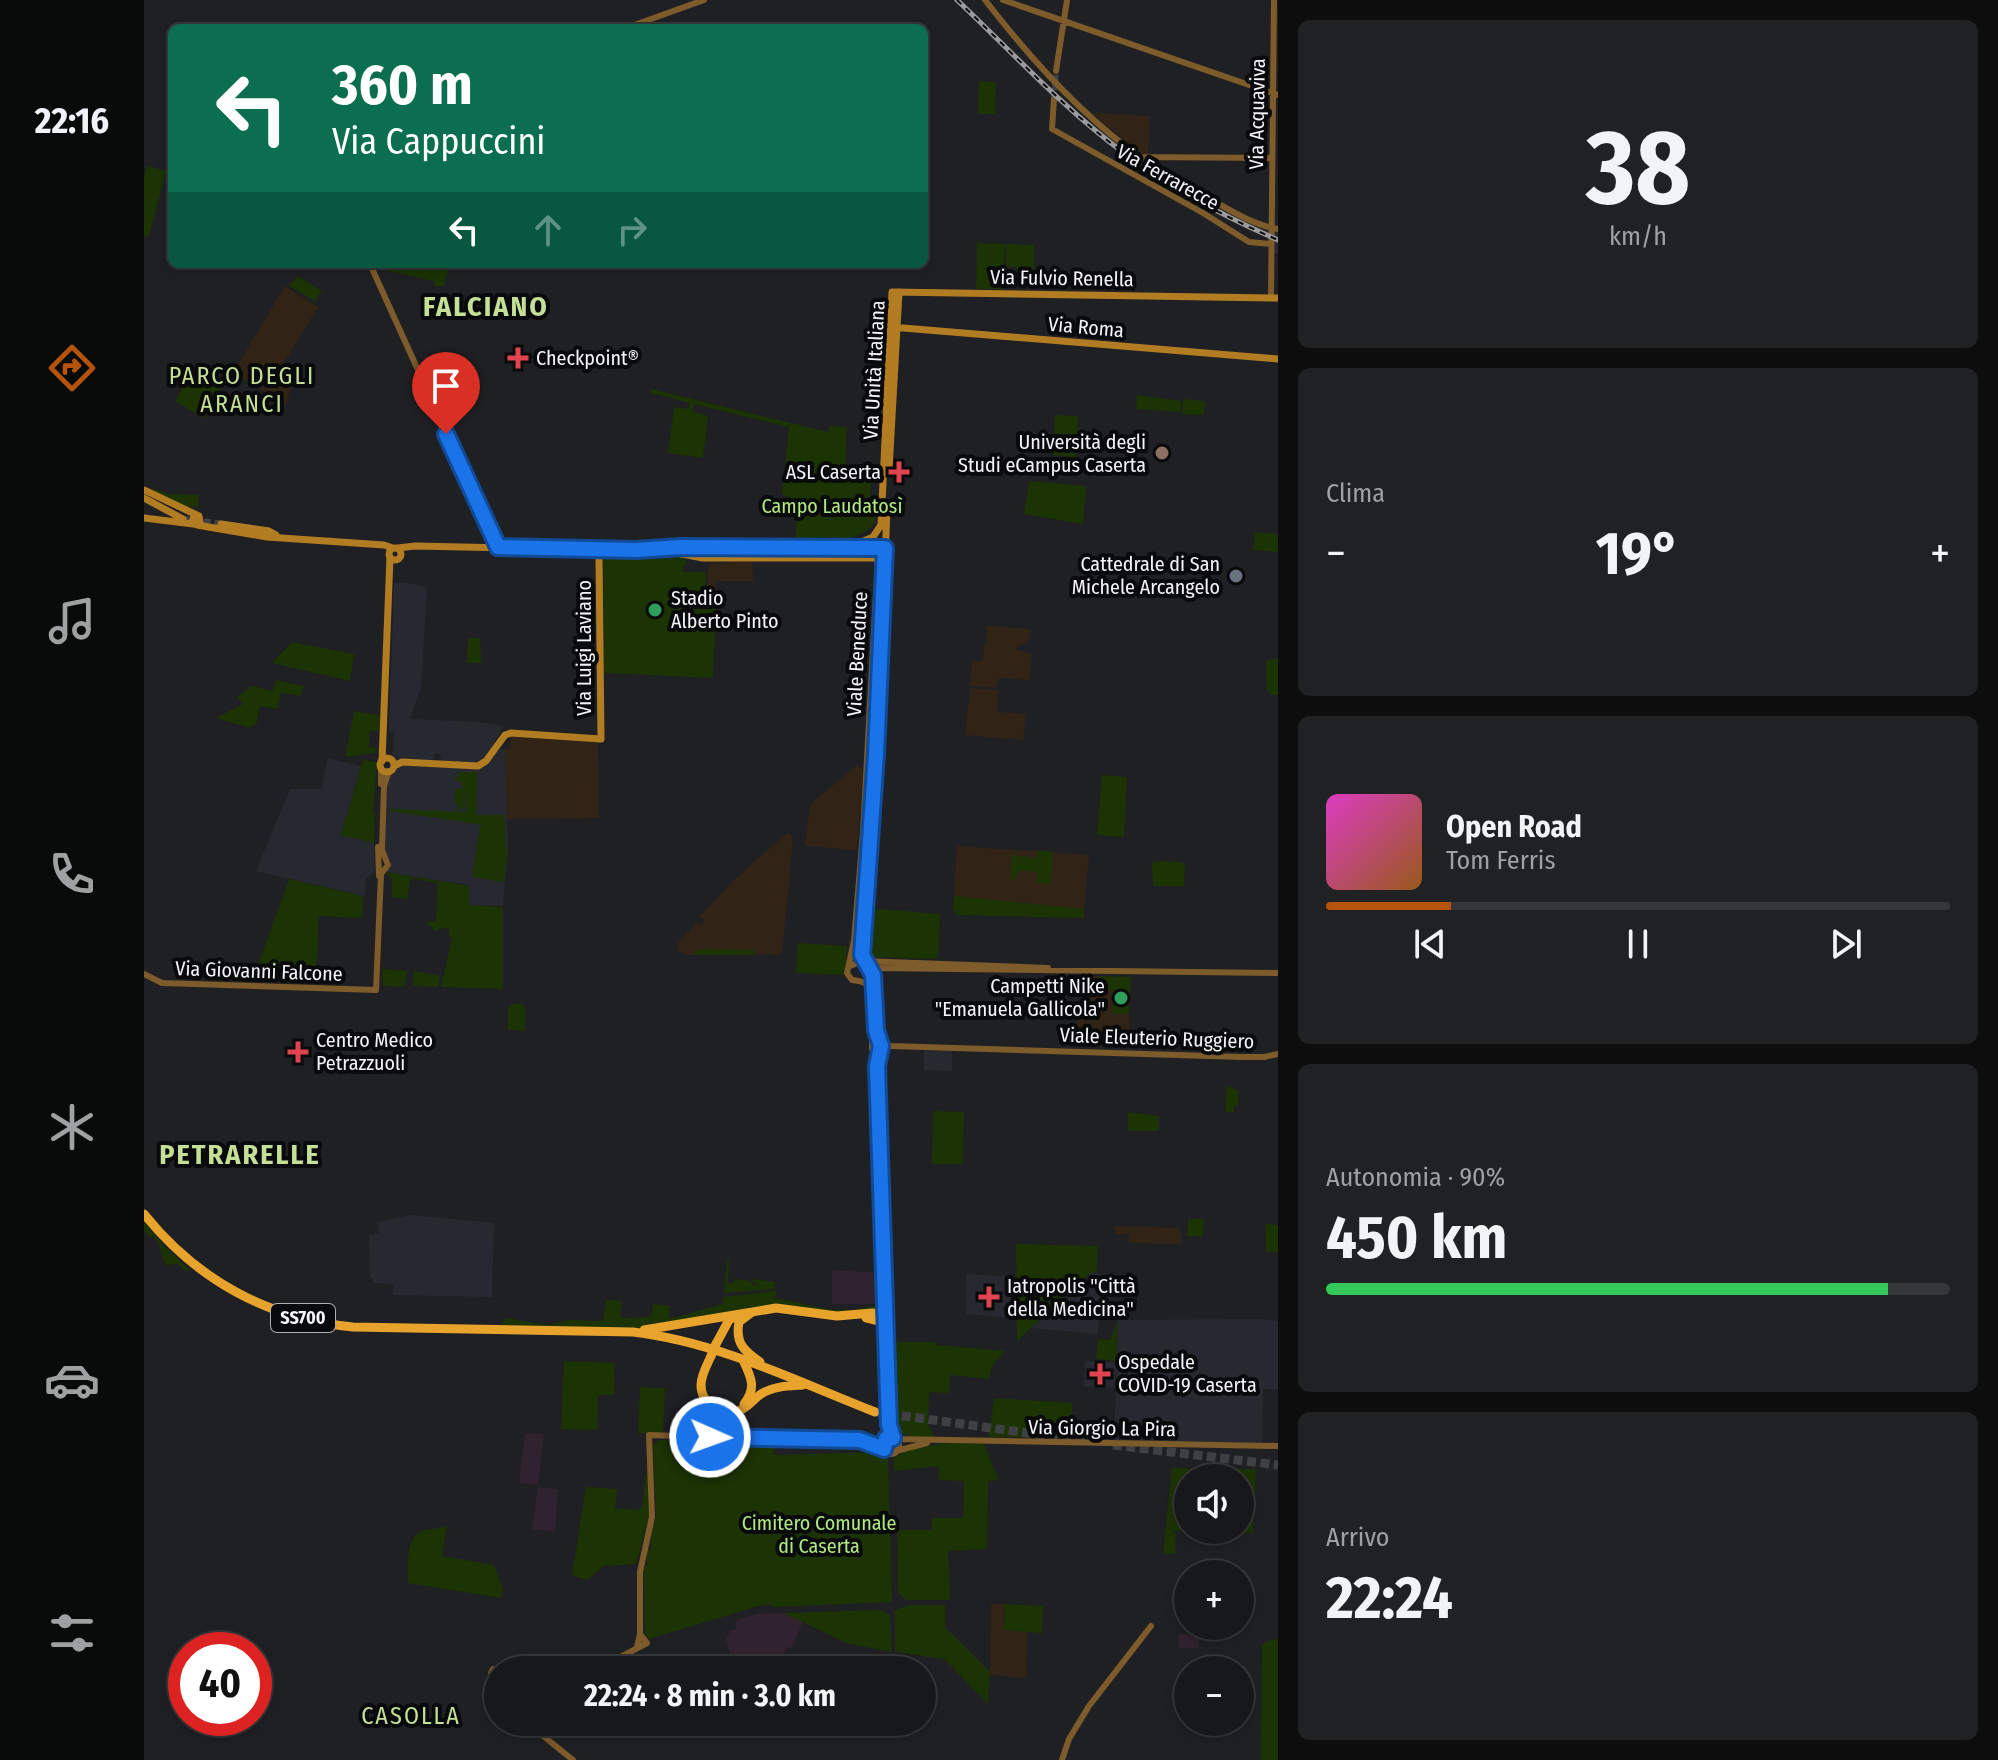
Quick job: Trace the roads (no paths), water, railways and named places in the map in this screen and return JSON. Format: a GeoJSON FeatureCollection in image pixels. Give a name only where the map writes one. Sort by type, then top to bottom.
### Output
{"type":"FeatureCollection","features":[{"type":"Feature","properties":{"kind":"highway","name":"SS700"},"geometry":{"type":"LineString","coordinates":[[144,1214],[177,1251],[204,1274],[235,1292],[317,1322],[353,1327],[633,1332],[686,1341],[773,1371],[875,1412]]}},
{"type":"Feature","properties":{"kind":"highway"},"geometry":{"type":"LineString","coordinates":[[633,1332],[752,1311],[886,1315]]}},
{"type":"Feature","properties":{"kind":"highway"},"geometry":{"type":"LineString","coordinates":[[752,1311],[729,1320],[716,1344],[702,1377],[702,1393],[711,1406],[729,1412],[744,1409],[760,1394],[771,1389],[807,1385]]}},
{"type":"Feature","properties":{"kind":"highway"},"geometry":{"type":"LineString","coordinates":[[752,1311],[739,1322],[739,1345],[773,1371]]}},
{"type":"Feature","properties":{"kind":"highway"},"geometry":{"type":"LineString","coordinates":[[851,1316],[886,1315]]}},
{"type":"Feature","properties":{"kind":"highway"},"geometry":{"type":"LineString","coordinates":[[729,1412],[747,1401],[753,1388],[743,1360]]}},
{"type":"Feature","properties":{"kind":"main road","name":"Via Fulvio Renella"},"geometry":{"type":"LineString","coordinates":[[899,292],[1275,298]]}},
{"type":"Feature","properties":{"kind":"main road","name":"Via Unità Italiana"},"geometry":{"type":"LineString","coordinates":[[879,548],[899,292]]}},
{"type":"Feature","properties":{"kind":"main road","name":"Via Unità Italiana"},"geometry":{"type":"LineString","coordinates":[[848,548],[873,537],[881,525],[894,328]]}},
{"type":"Feature","properties":{"kind":"main road","name":"Via Roma"},"geometry":{"type":"LineString","coordinates":[[894,328],[1278,359]]}},
{"type":"Feature","properties":{"kind":"main road"},"geometry":{"type":"LineString","coordinates":[[144,490],[196,521]]}},
{"type":"Feature","properties":{"kind":"main road"},"geometry":{"type":"LineString","coordinates":[[144,500],[154,520]]}},
{"type":"Feature","properties":{"kind":"main road"},"geometry":{"type":"LineString","coordinates":[[144,500],[183,519]]}},
{"type":"Feature","properties":{"kind":"main road"},"geometry":{"type":"LineString","coordinates":[[144,518],[196,521],[267,537],[392,552],[415,546],[593,550],[794,547],[879,548],[882,555],[880,561],[720,558],[689,557],[665,550]]}},
{"type":"Feature","properties":{"kind":"main road"},"geometry":{"type":"LineString","coordinates":[[392,552],[415,546]]}},
{"type":"Feature","properties":{"kind":"main road"},"geometry":{"type":"LineString","coordinates":[[730,558],[732,547]]}},
{"type":"Feature","properties":{"kind":"main road"},"geometry":{"type":"LineString","coordinates":[[794,547],[794,558]]}},
{"type":"Feature","properties":{"kind":"main road"},"geometry":{"type":"LineString","coordinates":[[689,557],[692,548]]}},
{"type":"Feature","properties":{"kind":"main road"},"geometry":{"type":"LineString","coordinates":[[720,548],[723,553],[720,558]]}},
{"type":"Feature","properties":{"kind":"main road"},"geometry":{"type":"LineString","coordinates":[[593,550],[599,557],[606,550]]}},
{"type":"Feature","properties":{"kind":"main road"},"geometry":{"type":"LineString","coordinates":[[387,765],[385,723],[392,552]]}},
{"type":"Feature","properties":{"kind":"main road","name":"Via Luigi Laviano"},"geometry":{"type":"LineString","coordinates":[[387,765],[402,762],[478,766],[486,761],[505,735],[511,733],[601,739],[599,557]]}},
{"type":"Feature","properties":{"kind":"street"},"geometry":{"type":"LineString","coordinates":[[637,24],[704,0]]}},
{"type":"Feature","properties":{"kind":"street"},"geometry":{"type":"LineString","coordinates":[[985,0],[1061,87],[1139,157],[1226,208],[1275,228]]}},
{"type":"Feature","properties":{"kind":"street"},"geometry":{"type":"LineString","coordinates":[[1003,0],[1276,94]]}},
{"type":"Feature","properties":{"kind":"street"},"geometry":{"type":"LineString","coordinates":[[1056,71],[1067,0]]}},
{"type":"Feature","properties":{"kind":"street","name":"Via Acquaviva"},"geometry":{"type":"LineString","coordinates":[[1274,0],[1276,94],[1272,158],[1275,228],[1271,244],[1275,298]]}},
{"type":"Feature","properties":{"kind":"street","name":"Via Ferrarecce"},"geometry":{"type":"LineString","coordinates":[[1054,99],[1052,129],[1249,242],[1271,244]]}},
{"type":"Feature","properties":{"kind":"street"},"geometry":{"type":"LineString","coordinates":[[1139,157],[1272,158]]}},
{"type":"Feature","properties":{"kind":"street"},"geometry":{"type":"LineString","coordinates":[[372,268],[498,547]]}},
{"type":"Feature","properties":{"kind":"street","name":"Viale Beneduce"},"geometry":{"type":"LineString","coordinates":[[872,753],[880,561]]}},
{"type":"Feature","properties":{"kind":"street"},"geometry":{"type":"LineString","coordinates":[[872,753],[848,975],[852,980],[869,986],[875,999]]}},
{"type":"Feature","properties":{"kind":"street"},"geometry":{"type":"LineString","coordinates":[[860,1440],[890,1454],[896,1451],[889,1425],[875,999],[871,968],[862,955],[871,841],[872,753]]}},
{"type":"Feature","properties":{"kind":"street","name":"Via Giovanni Falcone"},"geometry":{"type":"LineString","coordinates":[[144,974],[153,981],[172,984],[374,990],[387,765]]}},
{"type":"Feature","properties":{"kind":"street"},"geometry":{"type":"LineString","coordinates":[[863,832],[871,833]]}},
{"type":"Feature","properties":{"kind":"street"},"geometry":{"type":"LineString","coordinates":[[862,841],[871,841]]}},
{"type":"Feature","properties":{"kind":"street"},"geometry":{"type":"LineString","coordinates":[[853,941],[863,941]]}},
{"type":"Feature","properties":{"kind":"street"},"geometry":{"type":"LineString","coordinates":[[850,966],[866,961],[1051,969],[1278,973]]}},
{"type":"Feature","properties":{"kind":"street"},"geometry":{"type":"LineString","coordinates":[[871,968],[1042,968]]}},
{"type":"Feature","properties":{"kind":"street"},"geometry":{"type":"LineString","coordinates":[[861,981],[869,976],[871,968]]}},
{"type":"Feature","properties":{"kind":"street","name":"Viale Eleuterio Ruggiero"},"geometry":{"type":"LineString","coordinates":[[877,1046],[1213,1056],[1264,1057],[1278,1054]]}},
{"type":"Feature","properties":{"kind":"street"},"geometry":{"type":"LineString","coordinates":[[872,1440],[889,1425]]}},
{"type":"Feature","properties":{"kind":"street"},"geometry":{"type":"LineString","coordinates":[[889,1425],[896,1434],[911,1440]]}},
{"type":"Feature","properties":{"kind":"street","name":"Via Giorgio La Pira"},"geometry":{"type":"LineString","coordinates":[[640,1634],[640,1572],[652,1517],[649,1435],[1278,1446]]}},
{"type":"Feature","properties":{"kind":"street"},"geometry":{"type":"LineString","coordinates":[[884,1449],[891,1438]]}},
{"type":"Feature","properties":{"kind":"street","name":"Via Giorgio La Pira"},"geometry":{"type":"LineString","coordinates":[[896,1451],[943,1440]]}},
{"type":"Feature","properties":{"kind":"street"},"geometry":{"type":"LineString","coordinates":[[1062,1760],[1069,1739],[1089,1706],[1151,1626]]}},
{"type":"Feature","properties":{"kind":"street"},"geometry":{"type":"LineString","coordinates":[[621,1656],[647,1643],[640,1634]]}},
{"type":"Feature","properties":{"kind":"street"},"geometry":{"type":"LineString","coordinates":[[637,1647],[640,1634]]}},
{"type":"Feature","properties":{"kind":"street"},"geometry":{"type":"LineString","coordinates":[[543,1736],[573,1760]]}},
{"type":"Feature","properties":{"kind":"tunnel"},"geometry":{"type":"LineString","coordinates":[[1054,99],[1056,71]]}},
{"type":"Feature","properties":{"kind":"tunnel"},"geometry":{"type":"LineString","coordinates":[[183,519],[221,524]]}},
{"type":"Feature","properties":{"kind":"tunnel"},"geometry":{"type":"LineString","coordinates":[[875,1412],[1086,1441]]}},
{"type":"Feature","properties":{"kind":"tunnel"},"geometry":{"type":"LineString","coordinates":[[1113,1445],[1278,1465]]}},
{"type":"Feature","properties":{"kind":"railway"},"geometry":{"type":"LineString","coordinates":[[957,0],[1059,99],[1124,153],[1198,201],[1278,240]]}},
{"type":"Feature","properties":{"kind":"place","name":"Checkpoint®"},"geometry":{"type":"Point","coordinates":[518,358]}},
{"type":"Feature","properties":{"kind":"place","name":"Università degli Studi eCampus Caserta"},"geometry":{"type":"Point","coordinates":[1162,453]}},
{"type":"Feature","properties":{"kind":"place","name":"ASL Caserta"},"geometry":{"type":"Point","coordinates":[899,472]}},
{"type":"Feature","properties":{"kind":"place","name":"Cattedrale di San Michele Arcangelo"},"geometry":{"type":"Point","coordinates":[1236,576]}},
{"type":"Feature","properties":{"kind":"place","name":"Stadio Alberto Pinto"},"geometry":{"type":"Point","coordinates":[655,610]}},
{"type":"Feature","properties":{"kind":"place","name":"Campetti Nike \"Emanuela Gallicola\""},"geometry":{"type":"Point","coordinates":[1121,998]}},
{"type":"Feature","properties":{"kind":"place","name":"Centro Medico Petrazzuoli"},"geometry":{"type":"Point","coordinates":[298,1052]}},
{"type":"Feature","properties":{"kind":"place","name":"Iatropolis \"Città della Medicina\""},"geometry":{"type":"Point","coordinates":[989,1297]}},
{"type":"Feature","properties":{"kind":"place","name":"Ospedale COVID-19 Caserta"},"geometry":{"type":"Point","coordinates":[1100,1374]}},
{"type":"Feature","properties":{"kind":"district","name":"FALCIANO"},"geometry":{"type":"Point","coordinates":[486,306]}},
{"type":"Feature","properties":{"kind":"district","name":"PARCO DEGLI ARANCI"},"geometry":{"type":"Point","coordinates":[242,390]}},
{"type":"Feature","properties":{"kind":"district","name":"PETRARELLE"},"geometry":{"type":"Point","coordinates":[240,1154]}},
{"type":"Feature","properties":{"kind":"district","name":"CASOLLA"},"geometry":{"type":"Point","coordinates":[411,1716]}},
{"type":"Feature","properties":{"kind":"park label","name":"Campo Laudatosì"},"geometry":{"type":"Point","coordinates":[832,506]}},
{"type":"Feature","properties":{"kind":"park label","name":"Cimitero Comunale di Caserta"},"geometry":{"type":"Point","coordinates":[819,1534]}}]}
